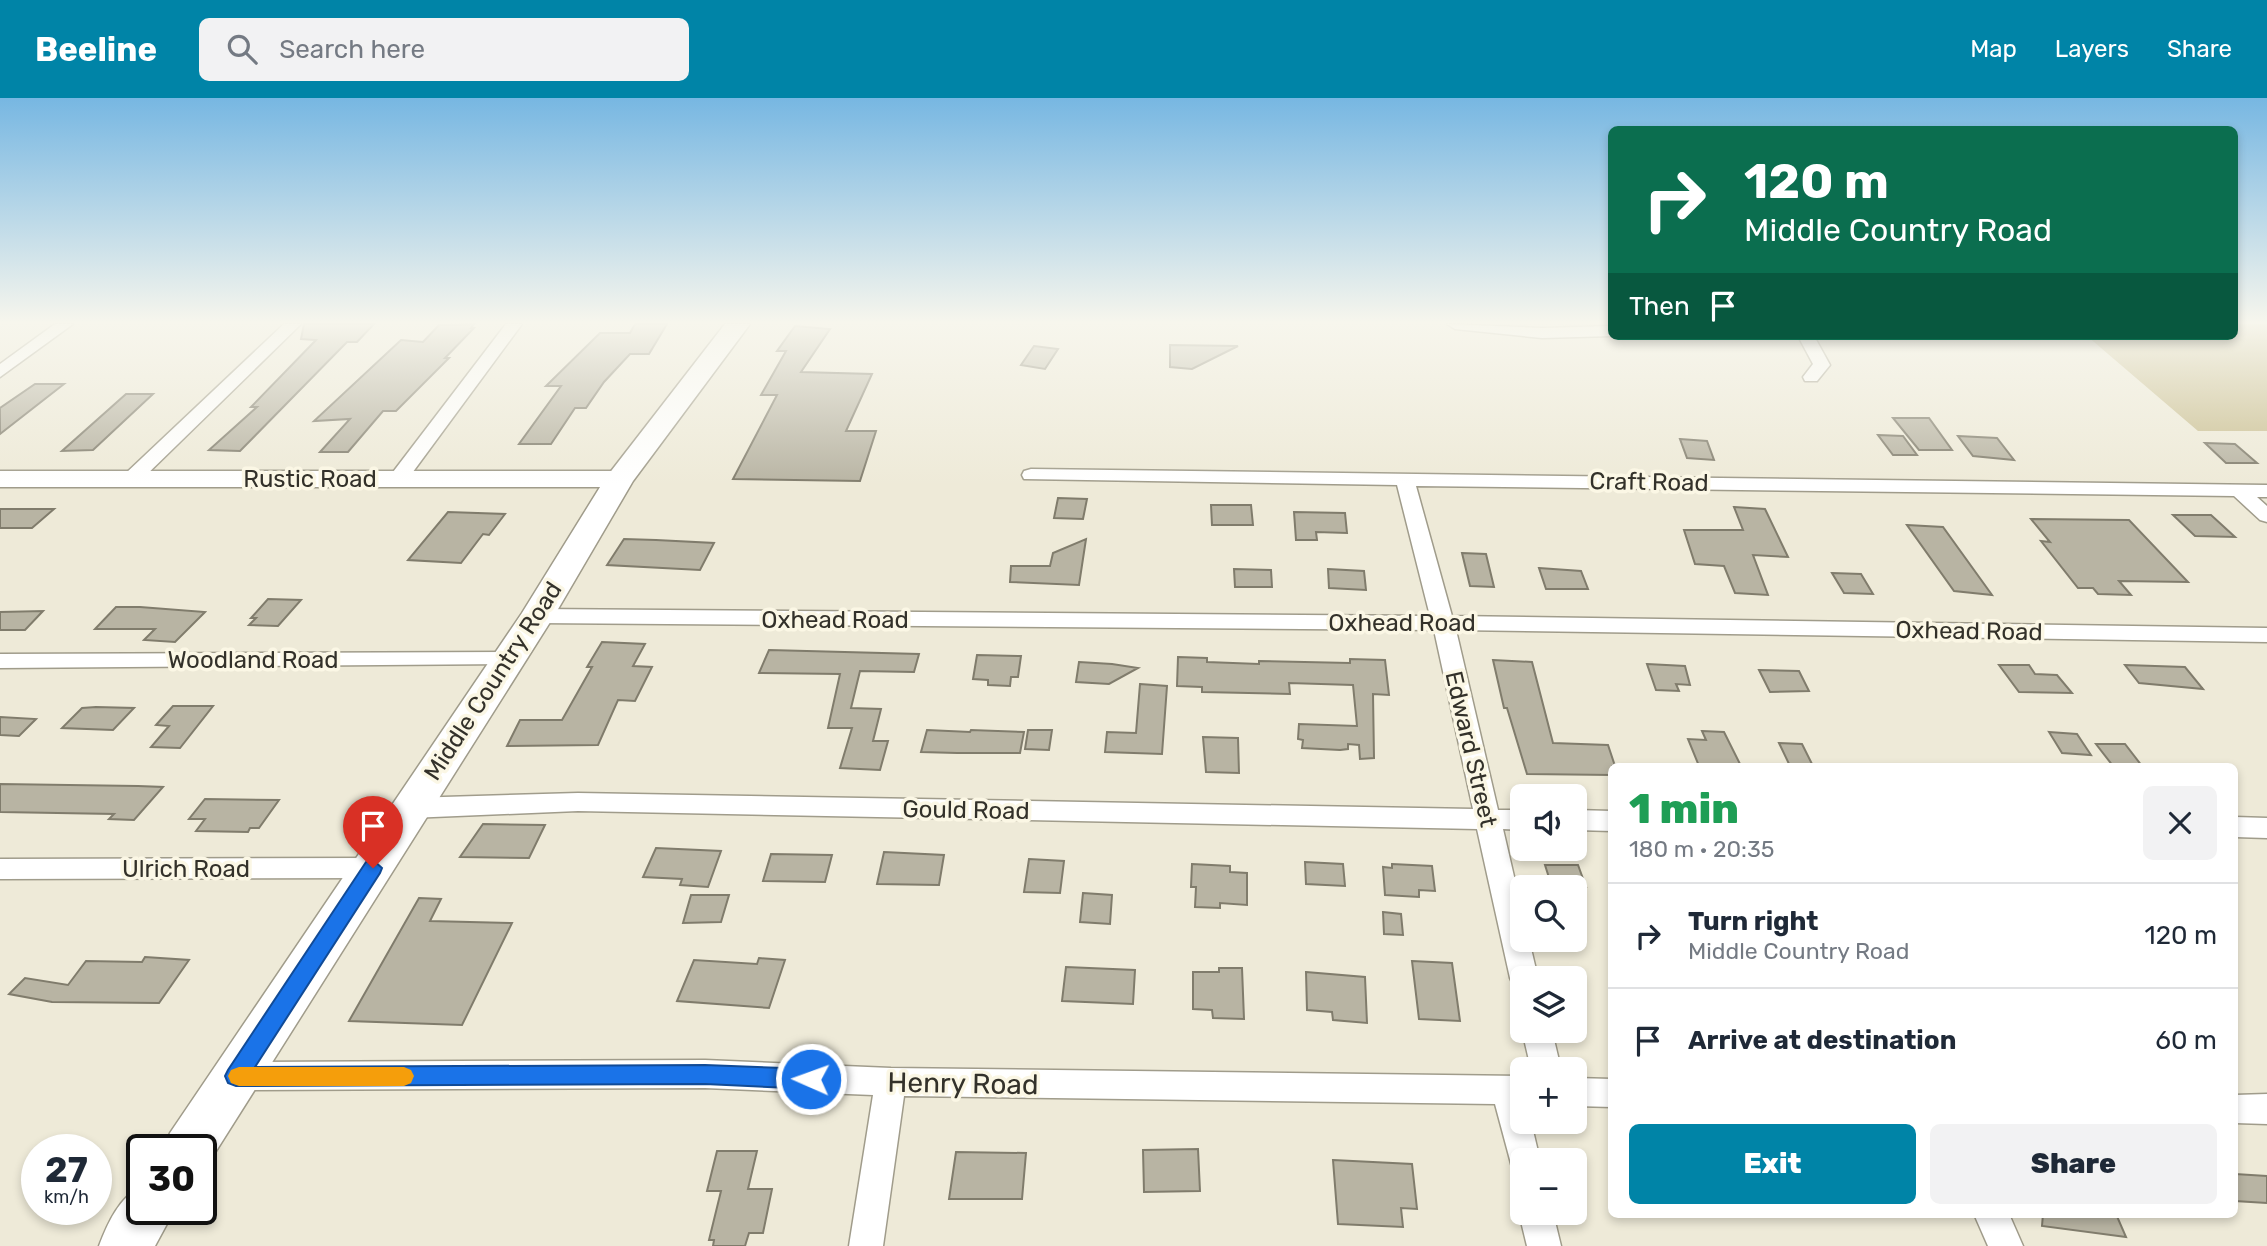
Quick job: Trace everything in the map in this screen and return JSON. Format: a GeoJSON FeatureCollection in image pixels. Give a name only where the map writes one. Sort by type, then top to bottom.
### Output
{"type":"FeatureCollection","features":[{"type":"Feature","properties":{"kind":"main road","name":"Middle Country Road"},"geometry":{"type":"LineString","coordinates":[[198,1134],[506,659],[537,616],[620,479],[697,378]]}},
{"type":"Feature","properties":{"kind":"main road"},"geometry":{"type":"LineString","coordinates":[[125,1246],[139,1225]]}},
{"type":"Feature","properties":{"kind":"street"},"geometry":{"type":"LineString","coordinates":[[132,478],[237,378]]}},
{"type":"Feature","properties":{"kind":"street"},"geometry":{"type":"LineString","coordinates":[[397,480],[474,378]]}},
{"type":"Feature","properties":{"kind":"street","name":"Craft Road"},"geometry":{"type":"LineString","coordinates":[[1031,475],[2267,491]]}},
{"type":"Feature","properties":{"kind":"street","name":"Rustic Road"},"geometry":{"type":"LineString","coordinates":[[0,479],[620,479]]}},
{"type":"Feature","properties":{"kind":"street","name":"Edward Street"},"geometry":{"type":"LineString","coordinates":[[1405,479],[1443,623],[1521,966]]}},
{"type":"Feature","properties":{"kind":"street"},"geometry":{"type":"LineString","coordinates":[[2238,490],[2267,516]]}},
{"type":"Feature","properties":{"kind":"street","name":"Oxhead Road"},"geometry":{"type":"LineString","coordinates":[[537,616],[1443,623],[2267,635]]}},
{"type":"Feature","properties":{"kind":"street","name":"Woodland Road"},"geometry":{"type":"LineString","coordinates":[[0,661],[506,659]]}},
{"type":"Feature","properties":{"kind":"street","name":"Gould Road"},"geometry":{"type":"LineString","coordinates":[[410,808],[578,802],[1510,820]]}},
{"type":"Feature","properties":{"kind":"street"},"geometry":{"type":"LineString","coordinates":[[1587,820],[1608,821]]}},
{"type":"Feature","properties":{"kind":"street"},"geometry":{"type":"LineString","coordinates":[[2238,827],[2267,828]]}},
{"type":"Feature","properties":{"kind":"street","name":"Ulrich Road"},"geometry":{"type":"LineString","coordinates":[[0,870],[373,868]]}},
{"type":"Feature","properties":{"kind":"street","name":"Henry Road"},"geometry":{"type":"LineString","coordinates":[[236,1076],[705,1074],[891,1082],[1510,1089]]}},
{"type":"Feature","properties":{"kind":"street"},"geometry":{"type":"LineString","coordinates":[[866,1246],[891,1082]]}},
{"type":"Feature","properties":{"kind":"street"},"geometry":{"type":"LineString","coordinates":[[1587,1092],[1608,1093]]}},
{"type":"Feature","properties":{"kind":"street"},"geometry":{"type":"LineString","coordinates":[[2238,1109],[2267,1109]]}},
{"type":"Feature","properties":{"kind":"street"},"geometry":{"type":"LineString","coordinates":[[1992,1218],[2006,1246]]}},
{"type":"Feature","properties":{"kind":"street"},"geometry":{"type":"LineString","coordinates":[[1539,1225],[1544,1246]]}},
{"type":"Feature","properties":{"kind":"shaded area"},"geometry":{"type":"Polygon","coordinates":[[[2136,378],[2267,378],[2267,431],[2198,431],[2136,378]]]}},
{"type":"Feature","properties":{"kind":"building"},"geometry":{"type":"Polygon","coordinates":[[[280,378],[312,378],[240,451],[209,450],[257,407],[251,407],[280,378]]]}},
{"type":"Feature","properties":{"kind":"building"},"geometry":{"type":"Polygon","coordinates":[[[361,378],[429,378],[396,411],[383,411],[348,452],[320,452],[350,419],[314,421],[361,378]]]}},
{"type":"Feature","properties":{"kind":"building"},"geometry":{"type":"Polygon","coordinates":[[[555,378],[608,378],[586,408],[575,408],[551,444],[519,444],[561,386],[546,386],[555,378]]]}},
{"type":"Feature","properties":{"kind":"building"},"geometry":{"type":"Polygon","coordinates":[[[771,378],[870,378],[846,431],[876,431],[860,481],[733,479],[777,395],[761,395],[771,378]]]}},
{"type":"Feature","properties":{"kind":"building"},"geometry":{"type":"Polygon","coordinates":[[[35,384],[64,384],[0,434],[0,408],[35,384]]]}},
{"type":"Feature","properties":{"kind":"building"},"geometry":{"type":"Polygon","coordinates":[[[126,394],[153,394],[93,450],[62,451],[126,394]]]}},
{"type":"Feature","properties":{"kind":"building"},"geometry":{"type":"Polygon","coordinates":[[[1893,418],[1929,418],[1952,450],[1919,450],[1893,418]]]}},
{"type":"Feature","properties":{"kind":"building"},"geometry":{"type":"Polygon","coordinates":[[[1878,435],[1903,436],[1917,455],[1893,455],[1878,435]]]}},
{"type":"Feature","properties":{"kind":"building"},"geometry":{"type":"Polygon","coordinates":[[[1958,436],[1997,438],[2014,460],[1973,456],[1958,436]]]}},
{"type":"Feature","properties":{"kind":"building"},"geometry":{"type":"Polygon","coordinates":[[[1680,439],[1707,441],[1714,460],[1687,458],[1680,439]]]}},
{"type":"Feature","properties":{"kind":"building"},"geometry":{"type":"Polygon","coordinates":[[[2205,443],[2235,444],[2257,463],[2226,463],[2205,443]]]}},
{"type":"Feature","properties":{"kind":"building"},"geometry":{"type":"Polygon","coordinates":[[[1058,498],[1087,499],[1083,519],[1054,518],[1058,498]]]}},
{"type":"Feature","properties":{"kind":"building"},"geometry":{"type":"Polygon","coordinates":[[[1211,505],[1251,505],[1253,525],[1212,525],[1211,505]]]}},
{"type":"Feature","properties":{"kind":"building"},"geometry":{"type":"Polygon","coordinates":[[[1734,507],[1765,509],[1788,557],[1753,555],[1768,595],[1735,593],[1724,566],[1695,564],[1684,530],[1743,530],[1734,507]]]}},
{"type":"Feature","properties":{"kind":"building"},"geometry":{"type":"Polygon","coordinates":[[[0,509],[54,509],[32,528],[0,528],[0,509]]]}},
{"type":"Feature","properties":{"kind":"building"},"geometry":{"type":"Polygon","coordinates":[[[448,512],[505,514],[489,535],[483,534],[461,563],[408,560],[448,512]]]}},
{"type":"Feature","properties":{"kind":"building"},"geometry":{"type":"Polygon","coordinates":[[[1294,512],[1345,513],[1347,533],[1316,532],[1317,540],[1296,540],[1294,512]]]}},
{"type":"Feature","properties":{"kind":"building"},"geometry":{"type":"Polygon","coordinates":[[[2173,515],[2211,515],[2235,537],[2195,536],[2173,515]]]}},
{"type":"Feature","properties":{"kind":"building"},"geometry":{"type":"Polygon","coordinates":[[[2031,519],[2129,520],[2188,582],[2119,581],[2131,595],[2098,594],[2093,588],[2078,588],[2041,541],[2050,542],[2031,519]]]}},
{"type":"Feature","properties":{"kind":"building"},"geometry":{"type":"Polygon","coordinates":[[[1907,525],[1943,527],[1992,595],[1954,591],[1907,525]]]}},
{"type":"Feature","properties":{"kind":"building"},"geometry":{"type":"Polygon","coordinates":[[[624,539],[714,543],[700,570],[607,565],[624,539]]]}},
{"type":"Feature","properties":{"kind":"building"},"geometry":{"type":"Polygon","coordinates":[[[1086,539],[1079,585],[1010,582],[1011,566],[1050,566],[1053,553],[1086,539]]]}},
{"type":"Feature","properties":{"kind":"building"},"geometry":{"type":"Polygon","coordinates":[[[1462,553],[1486,554],[1494,587],[1470,586],[1462,553]]]}},
{"type":"Feature","properties":{"kind":"building"},"geometry":{"type":"Polygon","coordinates":[[[1539,568],[1581,571],[1588,589],[1546,589],[1539,568]]]}},
{"type":"Feature","properties":{"kind":"building"},"geometry":{"type":"Polygon","coordinates":[[[1234,569],[1271,570],[1272,587],[1235,587],[1234,569]]]}},
{"type":"Feature","properties":{"kind":"building"},"geometry":{"type":"Polygon","coordinates":[[[1328,569],[1364,571],[1366,590],[1329,588],[1328,569]]]}},
{"type":"Feature","properties":{"kind":"building"},"geometry":{"type":"Polygon","coordinates":[[[1832,573],[1861,574],[1873,594],[1844,593],[1832,573]]]}},
{"type":"Feature","properties":{"kind":"building"},"geometry":{"type":"Polygon","coordinates":[[[268,599],[301,600],[278,626],[249,625],[256,618],[251,618],[268,599]]]}},
{"type":"Feature","properties":{"kind":"building"},"geometry":{"type":"Polygon","coordinates":[[[116,607],[205,612],[175,642],[144,640],[155,629],[95,629],[116,607]]]}},
{"type":"Feature","properties":{"kind":"building"},"geometry":{"type":"Polygon","coordinates":[[[43,611],[25,630],[0,630],[0,612],[43,611]]]}},
{"type":"Feature","properties":{"kind":"building"},"geometry":{"type":"Polygon","coordinates":[[[602,642],[645,644],[633,666],[652,667],[635,701],[618,700],[598,745],[507,746],[520,720],[562,720],[592,667],[587,667],[602,642]]]}},
{"type":"Feature","properties":{"kind":"building"},"geometry":{"type":"Polygon","coordinates":[[[769,650],[919,654],[914,672],[860,671],[851,708],[881,709],[873,741],[888,741],[880,770],[840,768],[852,728],[828,728],[840,674],[759,673],[769,650]]]}},
{"type":"Feature","properties":{"kind":"building"},"geometry":{"type":"Polygon","coordinates":[[[977,655],[1021,656],[1018,677],[1011,677],[1010,686],[988,685],[988,680],[973,679],[977,655]]]}},
{"type":"Feature","properties":{"kind":"building"},"geometry":{"type":"Polygon","coordinates":[[[1178,657],[1207,658],[1207,662],[1259,664],[1259,661],[1350,663],[1350,659],[1385,660],[1389,695],[1373,694],[1374,758],[1360,759],[1359,745],[1348,744],[1348,749],[1340,750],[1302,748],[1303,740],[1298,739],[1299,724],[1357,726],[1353,685],[1289,683],[1290,694],[1202,692],[1202,687],[1177,686],[1178,657]]]}},
{"type":"Feature","properties":{"kind":"building"},"geometry":{"type":"Polygon","coordinates":[[[1493,660],[1532,662],[1553,743],[1608,745],[1614,763],[1608,763],[1608,775],[1527,774],[1507,708],[1504,708],[1493,660]]]}},
{"type":"Feature","properties":{"kind":"building"},"geometry":{"type":"Polygon","coordinates":[[[1079,662],[1138,668],[1109,684],[1076,682],[1079,662]]]}},
{"type":"Feature","properties":{"kind":"building"},"geometry":{"type":"Polygon","coordinates":[[[1647,664],[1685,666],[1690,685],[1676,684],[1679,691],[1656,690],[1647,664]]]}},
{"type":"Feature","properties":{"kind":"building"},"geometry":{"type":"Polygon","coordinates":[[[1999,665],[2029,665],[2035,674],[2057,675],[2072,693],[2019,692],[1999,665]]]}},
{"type":"Feature","properties":{"kind":"building"},"geometry":{"type":"Polygon","coordinates":[[[2125,665],[2185,667],[2203,689],[2139,683],[2125,665]]]}},
{"type":"Feature","properties":{"kind":"building"},"geometry":{"type":"Polygon","coordinates":[[[1759,670],[1799,671],[1809,691],[1770,692],[1759,670]]]}},
{"type":"Feature","properties":{"kind":"building"},"geometry":{"type":"Polygon","coordinates":[[[1140,684],[1167,686],[1162,754],[1105,752],[1107,732],[1136,733],[1140,684]]]}},
{"type":"Feature","properties":{"kind":"building"},"geometry":{"type":"Polygon","coordinates":[[[173,706],[213,706],[180,748],[151,747],[169,726],[156,725],[173,706]]]}},
{"type":"Feature","properties":{"kind":"building"},"geometry":{"type":"Polygon","coordinates":[[[82,708],[134,708],[113,730],[62,728],[82,708]]]}},
{"type":"Feature","properties":{"kind":"building"},"geometry":{"type":"Polygon","coordinates":[[[0,717],[36,719],[19,736],[0,735],[0,717]]]}},
{"type":"Feature","properties":{"kind":"building"},"geometry":{"type":"Polygon","coordinates":[[[927,730],[1024,732],[1020,753],[921,752],[927,730]]]}},
{"type":"Feature","properties":{"kind":"building"},"geometry":{"type":"Polygon","coordinates":[[[1028,730],[1052,730],[1049,750],[1025,749],[1028,730]]]}},
{"type":"Feature","properties":{"kind":"building"},"geometry":{"type":"Polygon","coordinates":[[[1702,731],[1724,732],[1740,763],[1698,763],[1688,739],[1706,740],[1702,731]]]}},
{"type":"Feature","properties":{"kind":"building"},"geometry":{"type":"Polygon","coordinates":[[[2049,732],[2077,734],[2091,755],[2062,753],[2049,732]]]}},
{"type":"Feature","properties":{"kind":"building"},"geometry":{"type":"Polygon","coordinates":[[[1203,737],[1238,738],[1239,773],[1206,772],[1203,737]]]}},
{"type":"Feature","properties":{"kind":"building"},"geometry":{"type":"Polygon","coordinates":[[[1779,743],[1802,744],[1812,763],[1789,763],[1779,743]]]}},
{"type":"Feature","properties":{"kind":"building"},"geometry":{"type":"Polygon","coordinates":[[[2096,744],[2125,744],[2140,763],[2111,763],[2096,744]]]}},
{"type":"Feature","properties":{"kind":"building"},"geometry":{"type":"Polygon","coordinates":[[[0,784],[163,787],[134,820],[109,819],[114,814],[0,812],[0,784]]]}},
{"type":"Feature","properties":{"kind":"building"},"geometry":{"type":"Polygon","coordinates":[[[205,799],[279,800],[259,828],[250,828],[248,832],[196,831],[205,819],[189,819],[205,799]]]}},
{"type":"Feature","properties":{"kind":"building"},"geometry":{"type":"Polygon","coordinates":[[[483,824],[545,825],[529,858],[460,857],[483,824]]]}},
{"type":"Feature","properties":{"kind":"building"},"geometry":{"type":"Polygon","coordinates":[[[656,848],[721,851],[708,887],[680,885],[682,879],[643,877],[656,848]]]}},
{"type":"Feature","properties":{"kind":"building"},"geometry":{"type":"Polygon","coordinates":[[[884,852],[944,855],[939,885],[877,884],[884,852]]]}},
{"type":"Feature","properties":{"kind":"building"},"geometry":{"type":"Polygon","coordinates":[[[771,854],[832,855],[825,882],[763,881],[771,854]]]}},
{"type":"Feature","properties":{"kind":"building"},"geometry":{"type":"Polygon","coordinates":[[[1029,859],[1064,861],[1060,893],[1024,892],[1029,859]]]}},
{"type":"Feature","properties":{"kind":"building"},"geometry":{"type":"Polygon","coordinates":[[[1305,862],[1343,864],[1345,886],[1306,884],[1305,862]]]}},
{"type":"Feature","properties":{"kind":"building"},"geometry":{"type":"Polygon","coordinates":[[[1192,864],[1230,866],[1230,872],[1247,873],[1247,905],[1220,903],[1220,908],[1195,907],[1196,887],[1191,887],[1192,864]]]}},
{"type":"Feature","properties":{"kind":"building"},"geometry":{"type":"Polygon","coordinates":[[[1392,864],[1432,866],[1435,891],[1419,890],[1419,897],[1385,895],[1383,867],[1392,868],[1392,864]]]}},
{"type":"Feature","properties":{"kind":"building"},"geometry":{"type":"Polygon","coordinates":[[[1545,865],[1578,865],[1582,875],[1548,875],[1545,865]]]}},
{"type":"Feature","properties":{"kind":"building"},"geometry":{"type":"Polygon","coordinates":[[[1083,893],[1112,895],[1110,924],[1080,922],[1083,893]]]}},
{"type":"Feature","properties":{"kind":"building"},"geometry":{"type":"Polygon","coordinates":[[[691,895],[729,895],[721,922],[683,923],[691,895]]]}},
{"type":"Feature","properties":{"kind":"building"},"geometry":{"type":"Polygon","coordinates":[[[419,898],[441,899],[430,921],[512,923],[462,1025],[349,1021],[419,898]]]}},
{"type":"Feature","properties":{"kind":"building"},"geometry":{"type":"Polygon","coordinates":[[[1383,912],[1401,914],[1403,935],[1384,934],[1383,912]]]}},
{"type":"Feature","properties":{"kind":"building"},"geometry":{"type":"Polygon","coordinates":[[[145,957],[189,960],[159,1003],[52,1002],[9,994],[25,978],[68,985],[86,961],[142,962],[145,957]]]}},
{"type":"Feature","properties":{"kind":"building"},"geometry":{"type":"Polygon","coordinates":[[[759,958],[785,960],[769,1008],[677,1001],[694,960],[757,964],[759,958]]]}},
{"type":"Feature","properties":{"kind":"building"},"geometry":{"type":"Polygon","coordinates":[[[1412,961],[1452,963],[1460,1021],[1419,1019],[1412,961]]]}},
{"type":"Feature","properties":{"kind":"building"},"geometry":{"type":"Polygon","coordinates":[[[1066,967],[1135,970],[1133,1004],[1062,1001],[1066,967]]]}},
{"type":"Feature","properties":{"kind":"building"},"geometry":{"type":"Polygon","coordinates":[[[1219,968],[1242,968],[1244,1019],[1213,1018],[1212,1010],[1193,1009],[1193,972],[1219,972],[1219,968]]]}},
{"type":"Feature","properties":{"kind":"building"},"geometry":{"type":"Polygon","coordinates":[[[1306,972],[1365,977],[1367,1023],[1333,1020],[1332,1012],[1307,1010],[1306,972]]]}},
{"type":"Feature","properties":{"kind":"building"},"geometry":{"type":"Polygon","coordinates":[[[1198,1149],[1200,1191],[1144,1192],[1143,1150],[1198,1149]]]}},
{"type":"Feature","properties":{"kind":"building"},"geometry":{"type":"Polygon","coordinates":[[[717,1151],[757,1151],[748,1189],[772,1189],[763,1233],[749,1233],[745,1246],[713,1246],[714,1240],[709,1240],[721,1191],[707,1191],[717,1151]]]}},
{"type":"Feature","properties":{"kind":"building"},"geometry":{"type":"Polygon","coordinates":[[[956,1152],[1026,1153],[1022,1199],[949,1199],[956,1152]]]}},
{"type":"Feature","properties":{"kind":"building"},"geometry":{"type":"Polygon","coordinates":[[[1333,1160],[1412,1164],[1417,1209],[1401,1208],[1403,1227],[1338,1224],[1333,1160]]]}},
{"type":"Feature","properties":{"kind":"building"},"geometry":{"type":"Polygon","coordinates":[[[2238,1174],[2267,1176],[2267,1203],[2238,1201],[2238,1174]]]}},
{"type":"Feature","properties":{"kind":"building"},"geometry":{"type":"Polygon","coordinates":[[[2043,1218],[2118,1218],[2126,1237],[2042,1226],[2043,1218]]]}},
{"type":"Feature","properties":{"kind":"slow traffic"},"geometry":{"type":"LineString","coordinates":[[239,1076],[404,1076]]}},
{"type":"Feature","properties":{"kind":"route"},"geometry":{"type":"LineString","coordinates":[[373,868],[236,1076],[705,1074],[811,1079]]}}]}
